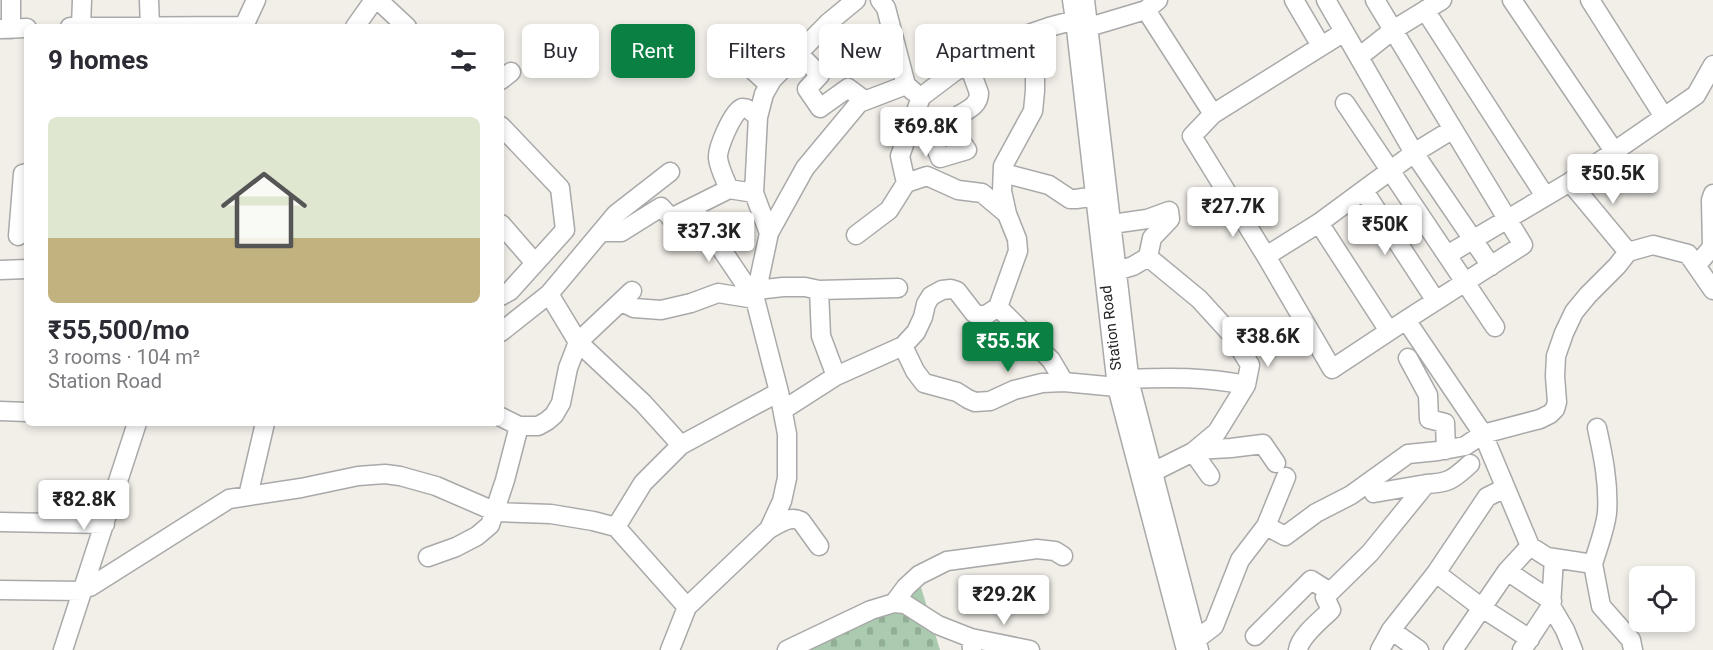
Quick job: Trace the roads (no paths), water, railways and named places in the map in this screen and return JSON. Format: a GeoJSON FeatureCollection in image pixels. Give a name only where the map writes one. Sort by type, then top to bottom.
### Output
{"type":"FeatureCollection","features":[{"type":"Feature","properties":{"kind":"street"},"geometry":{"type":"LineString","coordinates":[[10,0],[13,28]]}},
{"type":"Feature","properties":{"kind":"street"},"geometry":{"type":"LineString","coordinates":[[81,24],[82,0]]}},
{"type":"Feature","properties":{"kind":"street"},"geometry":{"type":"LineString","coordinates":[[149,0],[150,24]]}},
{"type":"Feature","properties":{"kind":"street"},"geometry":{"type":"LineString","coordinates":[[245,24],[256,0]]}},
{"type":"Feature","properties":{"kind":"street"},"geometry":{"type":"LineString","coordinates":[[357,24],[376,0],[404,24]]}},
{"type":"Feature","properties":{"kind":"street"},"geometry":{"type":"LineString","coordinates":[[807,45],[828,23],[856,0]]}},
{"type":"Feature","properties":{"kind":"street"},"geometry":{"type":"LineString","coordinates":[[880,0],[886,8],[906,85],[918,105],[940,158],[968,150],[953,129],[956,117],[975,105],[979,98],[973,78]]}},
{"type":"Feature","properties":{"kind":"street","name":"Station Road"},"geometry":{"type":"LineString","coordinates":[[1072,0],[1082,23],[1112,225],[1123,383],[1153,472],[1194,646]]}},
{"type":"Feature","properties":{"kind":"street","name":"Station Road"},"geometry":{"type":"LineString","coordinates":[[1085,0],[1082,23],[1096,196],[1123,383],[1194,646]]}},
{"type":"Feature","properties":{"kind":"street"},"geometry":{"type":"LineString","coordinates":[[1294,0],[1321,46]]}},
{"type":"Feature","properties":{"kind":"street"},"geometry":{"type":"LineString","coordinates":[[1326,0],[1414,153],[1491,266]]}},
{"type":"Feature","properties":{"kind":"street"},"geometry":{"type":"LineString","coordinates":[[1344,32],[1213,114],[1191,136],[1266,256],[1332,369],[1523,245],[1375,0]]}},
{"type":"Feature","properties":{"kind":"street"},"geometry":{"type":"LineString","coordinates":[[1359,57],[1393,30],[1442,0]]}},
{"type":"Feature","properties":{"kind":"street"},"geometry":{"type":"LineString","coordinates":[[1512,0],[1614,151]]}},
{"type":"Feature","properties":{"kind":"street"},"geometry":{"type":"LineString","coordinates":[[1590,0],[1664,117]]}},
{"type":"Feature","properties":{"kind":"street"},"geometry":{"type":"LineString","coordinates":[[1056,28],[1152,5],[1213,114]]}},
{"type":"Feature","properties":{"kind":"street"},"geometry":{"type":"LineString","coordinates":[[1425,10],[1545,196]]}},
{"type":"Feature","properties":{"kind":"street"},"geometry":{"type":"LineString","coordinates":[[807,62],[820,75],[807,89],[820,108],[848,88],[864,100]]}},
{"type":"Feature","properties":{"kind":"street"},"geometry":{"type":"LineString","coordinates":[[1447,255],[1472,238],[1570,182],[1696,95],[1713,65]]}},
{"type":"Feature","properties":{"kind":"street"},"geometry":{"type":"LineString","coordinates":[[761,78],[769,85]]}},
{"type":"Feature","properties":{"kind":"street"},"geometry":{"type":"LineString","coordinates":[[769,233],[754,193],[758,117],[764,94],[774,78]]}},
{"type":"Feature","properties":{"kind":"street"},"geometry":{"type":"LineString","coordinates":[[906,183],[900,156],[918,105],[947,78]]}},
{"type":"Feature","properties":{"kind":"street"},"geometry":{"type":"LineString","coordinates":[[616,527],[643,483],[681,445],[903,346],[916,332],[931,296],[942,290],[957,291],[978,315],[986,315],[998,307],[1018,251],[1017,239],[1007,214],[1002,191],[1003,166],[1033,111],[1035,78]]}},
{"type":"Feature","properties":{"kind":"street"},"geometry":{"type":"LineString","coordinates":[[756,294],[769,233],[805,168],[859,103],[906,85]]}},
{"type":"Feature","properties":{"kind":"street"},"geometry":{"type":"LineString","coordinates":[[1345,103],[1495,327]]}},
{"type":"Feature","properties":{"kind":"street"},"geometry":{"type":"LineString","coordinates":[[729,189],[718,159],[726,131],[741,108],[747,108],[758,117]]}},
{"type":"Feature","properties":{"kind":"street"},"geometry":{"type":"LineString","coordinates":[[1266,256],[1319,223],[1414,153],[1453,129]]}},
{"type":"Feature","properties":{"kind":"street"},"geometry":{"type":"LineString","coordinates":[[504,135],[560,188],[565,230],[510,291],[504,294]]}},
{"type":"Feature","properties":{"kind":"street"},"geometry":{"type":"LineString","coordinates":[[504,330],[549,294],[616,214],[670,172]]}},
{"type":"Feature","properties":{"kind":"street"},"geometry":{"type":"LineString","coordinates":[[1003,173],[1049,185],[1070,199],[1096,196]]}},
{"type":"Feature","properties":{"kind":"street"},"geometry":{"type":"LineString","coordinates":[[18,236],[22,174],[24,174]]}},
{"type":"Feature","properties":{"kind":"street"},"geometry":{"type":"LineString","coordinates":[[856,235],[889,210],[906,183],[927,176],[958,190],[982,193],[1007,214]]}},
{"type":"Feature","properties":{"kind":"street"},"geometry":{"type":"LineString","coordinates":[[1570,182],[1628,252]]}},
{"type":"Feature","properties":{"kind":"street"},"geometry":{"type":"LineString","coordinates":[[601,232],[621,232],[661,207],[672,218],[729,189],[754,193]]}},
{"type":"Feature","properties":{"kind":"street"},"geometry":{"type":"LineString","coordinates":[[1364,191],[1436,301]]}},
{"type":"Feature","properties":{"kind":"street"},"geometry":{"type":"LineString","coordinates":[[1696,265],[1712,247],[1712,203]]}},
{"type":"Feature","properties":{"kind":"street"},"geometry":{"type":"LineString","coordinates":[[693,207],[756,294],[788,434],[788,478],[782,501],[769,530]]}},
{"type":"Feature","properties":{"kind":"street"},"geometry":{"type":"LineString","coordinates":[[1112,225],[1147,219],[1169,211],[1170,219],[1152,238],[1148,257],[1133,266],[1117,271]]}},
{"type":"Feature","properties":{"kind":"street"},"geometry":{"type":"LineString","coordinates":[[1319,223],[1389,331]]}},
{"type":"Feature","properties":{"kind":"street"},"geometry":{"type":"LineString","coordinates":[[504,227],[535,263]]}},
{"type":"Feature","properties":{"kind":"street"},"geometry":{"type":"LineString","coordinates":[[1266,526],[1285,536],[1316,513],[1351,495],[1408,454],[1465,446],[1483,434],[1540,419],[1550,414],[1557,402],[1556,356],[1574,312],[1628,252],[1653,245],[1683,251],[1688,254],[1713,290]]}},
{"type":"Feature","properties":{"kind":"street"},"geometry":{"type":"LineString","coordinates":[[1148,257],[1199,299],[1231,334],[1250,365],[1246,385],[1217,432],[1194,451],[1153,472]]}},
{"type":"Feature","properties":{"kind":"street"},"geometry":{"type":"LineString","coordinates":[[0,270],[24,269]]}},
{"type":"Feature","properties":{"kind":"street"},"geometry":{"type":"LineString","coordinates":[[504,418],[519,426],[537,426],[547,422],[561,403],[568,368],[578,342],[627,296],[634,308],[661,310],[691,303],[718,293],[756,294],[783,287],[805,287],[819,290],[898,288]]}},
{"type":"Feature","properties":{"kind":"street"},"geometry":{"type":"LineString","coordinates":[[819,290],[821,336],[837,375]]}},
{"type":"Feature","properties":{"kind":"street"},"geometry":{"type":"LineString","coordinates":[[549,294],[578,342],[643,403],[681,445]]}},
{"type":"Feature","properties":{"kind":"street"},"geometry":{"type":"LineString","coordinates":[[998,307],[1051,360],[1064,382]]}},
{"type":"Feature","properties":{"kind":"street"},"geometry":{"type":"LineString","coordinates":[[1406,320],[1483,434],[1530,546],[1547,557],[1593,564]]}},
{"type":"Feature","properties":{"kind":"street"},"geometry":{"type":"LineString","coordinates":[[903,346],[915,371],[924,383],[957,392],[975,402],[990,400],[1030,386],[1064,382],[1123,383],[1189,377],[1246,385]]}},
{"type":"Feature","properties":{"kind":"street"},"geometry":{"type":"LineString","coordinates":[[1408,358],[1428,395],[1429,419],[1446,423],[1446,450]]}},
{"type":"Feature","properties":{"kind":"street"},"geometry":{"type":"LineString","coordinates":[[0,411],[24,412]]}},
{"type":"Feature","properties":{"kind":"street"},"geometry":{"type":"LineString","coordinates":[[63,650],[136,426]]}},
{"type":"Feature","properties":{"kind":"street"},"geometry":{"type":"LineString","coordinates":[[248,496],[264,426]]}},
{"type":"Feature","properties":{"kind":"street"},"geometry":{"type":"LineString","coordinates":[[428,558],[477,536],[490,525],[496,512],[519,426]]}},
{"type":"Feature","properties":{"kind":"street"},"geometry":{"type":"LineString","coordinates":[[1597,428],[1607,494],[1606,516],[1593,564],[1601,606],[1631,640],[1633,650]]}},
{"type":"Feature","properties":{"kind":"street"},"geometry":{"type":"LineString","coordinates":[[1194,451],[1263,444],[1281,470],[1266,526],[1240,560],[1214,626],[1194,646]]}},
{"type":"Feature","properties":{"kind":"street"},"geometry":{"type":"LineString","coordinates":[[1194,451],[1210,476]]}},
{"type":"Feature","properties":{"kind":"street"},"geometry":{"type":"LineString","coordinates":[[1368,483],[1374,493],[1442,483],[1452,480],[1470,464]]}},
{"type":"Feature","properties":{"kind":"street"},"geometry":{"type":"LineString","coordinates":[[0,590],[84,589],[230,499],[358,476],[385,474],[436,486],[496,512],[551,514],[616,527],[687,606]]}},
{"type":"Feature","properties":{"kind":"street"},"geometry":{"type":"LineString","coordinates":[[1298,650],[1299,645],[1313,626],[1331,610],[1325,597],[1370,552],[1426,484]]}},
{"type":"Feature","properties":{"kind":"street"},"geometry":{"type":"LineString","coordinates":[[1380,650],[1391,630],[1436,573],[1487,497],[1505,488]]}},
{"type":"Feature","properties":{"kind":"street"},"geometry":{"type":"LineString","coordinates":[[670,650],[687,606],[769,530],[789,519],[797,519],[801,521],[819,546]]}},
{"type":"Feature","properties":{"kind":"street"},"geometry":{"type":"LineString","coordinates":[[0,522],[105,524]]}},
{"type":"Feature","properties":{"kind":"street"},"geometry":{"type":"LineString","coordinates":[[1454,650],[1508,571],[1530,546]]}},
{"type":"Feature","properties":{"kind":"street"},"geometry":{"type":"LineString","coordinates":[[894,603],[919,575],[947,561],[1037,549],[1055,551],[1064,556]]}},
{"type":"Feature","properties":{"kind":"street"},"geometry":{"type":"LineString","coordinates":[[1436,573],[1526,644],[1551,603],[1554,558]]}},
{"type":"Feature","properties":{"kind":"street"},"geometry":{"type":"LineString","coordinates":[[1508,571],[1551,603],[1573,650]]}},
{"type":"Feature","properties":{"kind":"street"},"geometry":{"type":"LineString","coordinates":[[1255,636],[1311,580],[1330,592]]}},
{"type":"Feature","properties":{"kind":"street"},"geometry":{"type":"LineString","coordinates":[[787,650],[871,610],[894,603],[905,604],[972,644],[1029,650]]}},
{"type":"Feature","properties":{"kind":"street"},"geometry":{"type":"LineString","coordinates":[[1391,630],[1419,650]]}}]}
